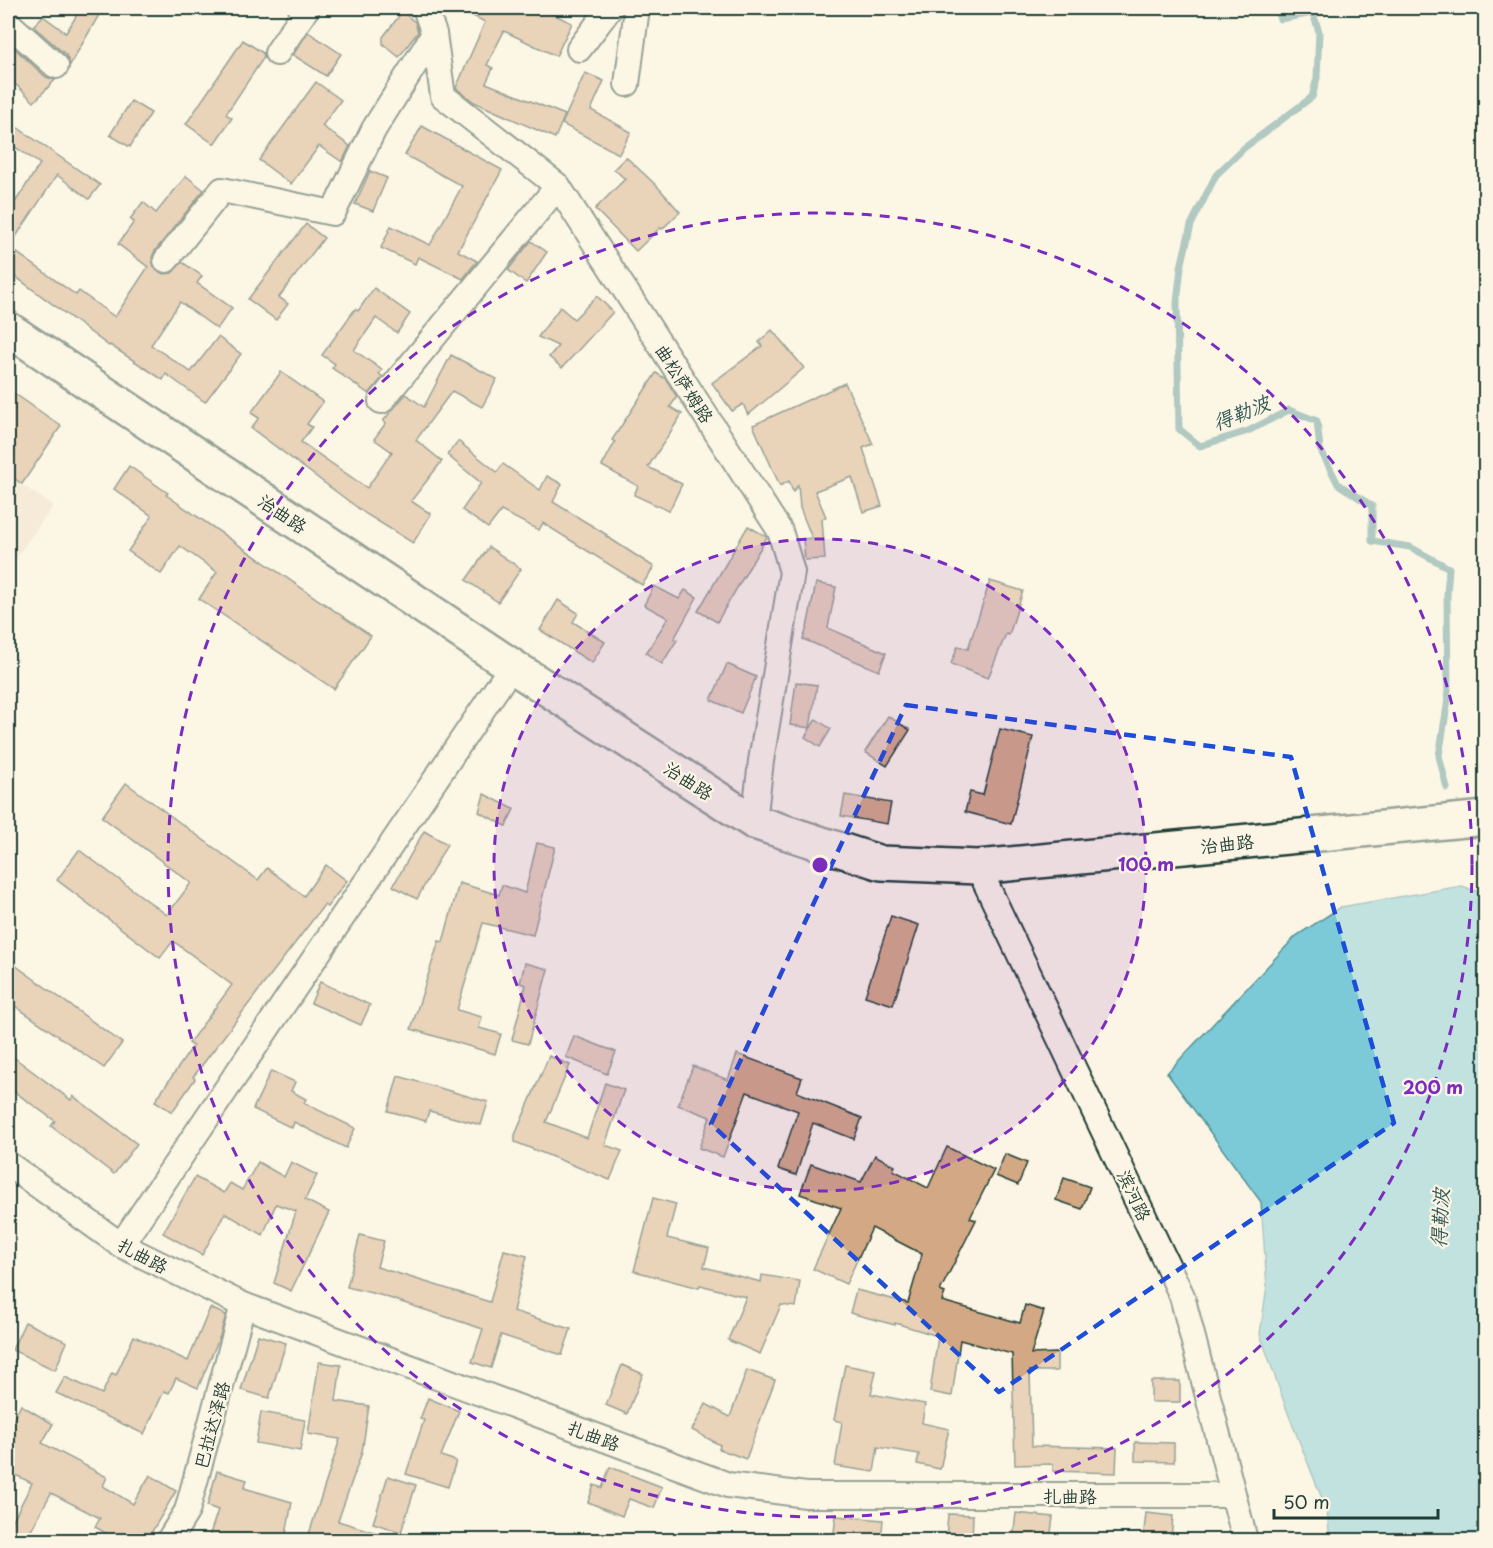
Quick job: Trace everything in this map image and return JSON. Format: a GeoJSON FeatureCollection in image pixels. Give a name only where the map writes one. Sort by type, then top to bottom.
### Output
{"type":"FeatureCollection","features":[{"type":"Feature","properties":{"kind":"main road","name":"治曲路"},"geometry":{"type":"LineString","coordinates":[[8,329],[512,666],[754,822],[881,863],[978,867],[1485,818]]}},
{"type":"Feature","properties":{"kind":"street"},"geometry":{"type":"LineString","coordinates":[[277,53],[307,8]]}},
{"type":"Feature","properties":{"kind":"street","name":"曲松萨姆路"},"geometry":{"type":"LineString","coordinates":[[425,8],[434,34],[443,96],[558,186],[780,531],[792,572],[761,761],[754,822]]}},
{"type":"Feature","properties":{"kind":"street"},"geometry":{"type":"LineString","coordinates":[[579,49],[610,8]]}},
{"type":"Feature","properties":{"kind":"street"},"geometry":{"type":"LineString","coordinates":[[627,84],[637,8]]}},
{"type":"Feature","properties":{"kind":"street"},"geometry":{"type":"LineString","coordinates":[[8,23],[56,66]]}},
{"type":"Feature","properties":{"kind":"street"},"geometry":{"type":"LineString","coordinates":[[166,260],[222,190],[333,213],[374,129],[434,34]]}},
{"type":"Feature","properties":{"kind":"street"},"geometry":{"type":"LineString","coordinates":[[381,401],[558,186]]}},
{"type":"Feature","properties":{"kind":"street"},"geometry":{"type":"LineString","coordinates":[[121,1245],[512,666]]}},
{"type":"Feature","properties":{"kind":"street","name":"滨河路"},"geometry":{"type":"LineString","coordinates":[[978,867],[1182,1296],[1245,1540]]}},
{"type":"Feature","properties":{"kind":"street","name":"扎曲路"},"geometry":{"type":"LineString","coordinates":[[8,1164],[121,1245],[243,1305],[728,1485],[806,1495],[1233,1495]]}},
{"type":"Feature","properties":{"kind":"street","name":"巴拉达泽路"},"geometry":{"type":"LineString","coordinates":[[169,1540],[187,1511],[243,1305]]}},
{"type":"Feature","properties":{"kind":"highlighted area"},"geometry":{"type":"Polygon","coordinates":[[[906,705],[1291,757],[1394,1123],[999,1392],[711,1124],[906,705]]]}},
{"type":"Feature","properties":{"kind":"shaded area"},"geometry":{"type":"Polygon","coordinates":[[[8,475],[53,506],[8,569],[8,475]]]}},
{"type":"Feature","properties":{"kind":"water"},"geometry":{"type":"Polygon","coordinates":[[[1462,886],[1486,895],[1485,1540],[1330,1540],[1327,1511],[1260,1334],[1267,1286],[1261,1202],[1167,1073],[1296,936],[1341,907],[1462,886]]]}},
{"type":"Feature","properties":{"kind":"building"},"geometry":{"type":"Polygon","coordinates":[[[81,8],[103,8],[70,65],[66,55],[33,26],[43,16],[66,33],[81,8]]]}},
{"type":"Feature","properties":{"kind":"building"},"geometry":{"type":"Polygon","coordinates":[[[457,8],[540,8],[572,23],[556,56],[504,31],[487,65],[493,68],[486,83],[565,115],[555,138],[474,102],[456,88],[485,22],[457,8]]]}},
{"type":"Feature","properties":{"kind":"building"},"geometry":{"type":"Polygon","coordinates":[[[402,12],[415,22],[418,32],[399,57],[383,44],[383,37],[402,12]]]}},
{"type":"Feature","properties":{"kind":"building"},"geometry":{"type":"Polygon","coordinates":[[[308,32],[341,54],[326,76],[293,55],[308,32]]]}},
{"type":"Feature","properties":{"kind":"building"},"geometry":{"type":"Polygon","coordinates":[[[243,40],[263,53],[264,57],[226,114],[232,118],[214,144],[186,124],[243,40]]]}},
{"type":"Feature","properties":{"kind":"building"},"geometry":{"type":"Polygon","coordinates":[[[13,47],[46,77],[55,80],[34,102],[8,77],[8,53],[13,47]]]}},
{"type":"Feature","properties":{"kind":"building"},"geometry":{"type":"Polygon","coordinates":[[[585,73],[604,81],[591,110],[631,132],[619,154],[562,124],[585,73]]]}},
{"type":"Feature","properties":{"kind":"building"},"geometry":{"type":"Polygon","coordinates":[[[316,82],[341,100],[322,126],[350,146],[342,162],[319,146],[291,184],[259,160],[316,82]]]}},
{"type":"Feature","properties":{"kind":"building"},"geometry":{"type":"Polygon","coordinates":[[[131,101],[151,113],[130,147],[110,135],[131,101]]]}},
{"type":"Feature","properties":{"kind":"building"},"geometry":{"type":"Polygon","coordinates":[[[8,121],[100,185],[89,199],[57,175],[9,247],[76,295],[79,291],[115,317],[148,267],[118,244],[134,222],[130,219],[143,202],[156,213],[186,176],[204,190],[155,251],[152,257],[153,265],[157,271],[164,274],[172,273],[182,262],[202,276],[197,283],[232,308],[217,329],[180,302],[151,345],[191,372],[218,337],[241,354],[205,402],[166,374],[163,380],[109,346],[8,271],[8,213],[40,164],[8,142],[8,121]]]}},
{"type":"Feature","properties":{"kind":"building"},"geometry":{"type":"Polygon","coordinates":[[[422,126],[502,170],[458,251],[477,261],[463,279],[418,257],[415,264],[381,248],[391,226],[430,245],[462,186],[405,155],[422,126]]]}},
{"type":"Feature","properties":{"kind":"building"},"geometry":{"type":"Polygon","coordinates":[[[626,157],[658,187],[680,212],[636,251],[595,209],[625,179],[614,169],[626,157]]]}},
{"type":"Feature","properties":{"kind":"building"},"geometry":{"type":"Polygon","coordinates":[[[370,171],[387,178],[373,211],[355,204],[370,171]]]}},
{"type":"Feature","properties":{"kind":"building"},"geometry":{"type":"Polygon","coordinates":[[[306,224],[324,238],[279,297],[288,304],[276,320],[248,299],[306,224]]]}},
{"type":"Feature","properties":{"kind":"building"},"geometry":{"type":"Polygon","coordinates":[[[531,241],[547,252],[526,283],[508,270],[531,241]]]}},
{"type":"Feature","properties":{"kind":"building"},"geometry":{"type":"Polygon","coordinates":[[[374,288],[410,314],[397,333],[376,318],[354,350],[382,370],[379,374],[383,377],[369,394],[332,368],[335,364],[322,355],[355,309],[358,311],[374,288]]]}},
{"type":"Feature","properties":{"kind":"building"},"geometry":{"type":"Polygon","coordinates":[[[597,296],[613,312],[562,368],[549,357],[558,346],[538,337],[560,307],[574,319],[597,296]]]}},
{"type":"Feature","properties":{"kind":"building"},"geometry":{"type":"Polygon","coordinates":[[[772,330],[804,368],[748,415],[743,404],[732,411],[712,383],[762,346],[759,342],[772,330]]]}},
{"type":"Feature","properties":{"kind":"building"},"geometry":{"type":"Polygon","coordinates":[[[451,355],[497,379],[482,407],[452,391],[416,440],[442,461],[411,501],[431,514],[413,543],[366,514],[251,428],[259,418],[251,413],[281,372],[323,402],[307,424],[312,427],[301,442],[367,488],[392,452],[374,439],[386,423],[383,421],[406,394],[424,407],[451,355]]]}},
{"type":"Feature","properties":{"kind":"building"},"geometry":{"type":"Polygon","coordinates":[[[656,373],[666,379],[677,397],[670,407],[682,414],[648,467],[682,484],[669,511],[634,495],[638,486],[602,466],[615,442],[612,440],[656,373]]]}},
{"type":"Feature","properties":{"kind":"building"},"geometry":{"type":"Polygon","coordinates":[[[845,383],[873,444],[863,448],[882,506],[863,512],[852,477],[815,491],[826,517],[822,519],[825,559],[805,560],[803,539],[812,538],[800,508],[798,485],[793,492],[789,481],[780,486],[753,425],[845,383]]]}},
{"type":"Feature","properties":{"kind":"building"},"geometry":{"type":"Polygon","coordinates":[[[8,389],[61,426],[22,484],[8,474],[8,389]]]}},
{"type":"Feature","properties":{"kind":"building"},"geometry":{"type":"Polygon","coordinates":[[[458,441],[497,472],[503,464],[540,490],[547,476],[562,484],[553,502],[654,567],[642,585],[543,523],[539,530],[501,511],[488,528],[462,510],[481,483],[447,455],[458,441]]]}},
{"type":"Feature","properties":{"kind":"building"},"geometry":{"type":"Polygon","coordinates":[[[129,466],[168,493],[166,495],[371,636],[334,689],[199,599],[217,572],[180,546],[161,574],[128,551],[152,516],[114,489],[129,466]]]}},
{"type":"Feature","properties":{"kind":"building"},"geometry":{"type":"Polygon","coordinates":[[[748,526],[767,537],[717,622],[698,611],[748,526]]]}},
{"type":"Feature","properties":{"kind":"building"},"geometry":{"type":"Polygon","coordinates":[[[489,547],[521,569],[498,602],[466,580],[489,547]]]}},
{"type":"Feature","properties":{"kind":"building"},"geometry":{"type":"Polygon","coordinates":[[[990,581],[1023,591],[1009,635],[1006,634],[988,678],[951,664],[958,646],[968,649],[990,581]]]}},
{"type":"Feature","properties":{"kind":"building"},"geometry":{"type":"Polygon","coordinates":[[[816,583],[836,587],[828,628],[886,653],[879,671],[803,639],[816,583]]]}},
{"type":"Feature","properties":{"kind":"building"},"geometry":{"type":"Polygon","coordinates":[[[654,586],[679,599],[685,590],[697,597],[674,639],[677,640],[662,664],[646,653],[668,618],[644,605],[654,586]]]}},
{"type":"Feature","properties":{"kind":"building"},"geometry":{"type":"Polygon","coordinates":[[[558,600],[578,613],[573,622],[605,642],[592,663],[540,630],[558,600]]]}},
{"type":"Feature","properties":{"kind":"building"},"geometry":{"type":"Polygon","coordinates":[[[727,664],[756,677],[741,713],[711,700],[727,664]]]}},
{"type":"Feature","properties":{"kind":"building"},"geometry":{"type":"Polygon","coordinates":[[[796,682],[817,685],[810,728],[790,725],[796,682]]]}},
{"type":"Feature","properties":{"kind":"building"},"geometry":{"type":"Polygon","coordinates":[[[888,716],[910,730],[887,766],[865,752],[888,716]]]}},
{"type":"Feature","properties":{"kind":"building"},"geometry":{"type":"Polygon","coordinates":[[[816,719],[831,729],[820,747],[805,737],[816,719]]]}},
{"type":"Feature","properties":{"kind":"building"},"geometry":{"type":"Polygon","coordinates":[[[1000,729],[1033,737],[1011,824],[965,812],[970,792],[983,795],[1000,729]]]}},
{"type":"Feature","properties":{"kind":"building"},"geometry":{"type":"Polygon","coordinates":[[[126,783],[258,880],[267,868],[304,896],[326,865],[347,881],[327,907],[324,905],[193,1077],[195,1079],[172,1112],[155,1101],[193,1046],[189,1043],[232,985],[173,941],[160,958],[57,880],[79,850],[167,915],[191,883],[102,817],[126,783]]]}},
{"type":"Feature","properties":{"kind":"building"},"geometry":{"type":"Polygon","coordinates":[[[484,794],[514,809],[506,826],[479,812],[484,794]]]}},
{"type":"Feature","properties":{"kind":"building"},"geometry":{"type":"Polygon","coordinates":[[[845,795],[891,803],[887,824],[841,816],[845,795]]]}},
{"type":"Feature","properties":{"kind":"building"},"geometry":{"type":"Polygon","coordinates":[[[424,831],[447,844],[417,899],[393,886],[424,831]]]}},
{"type":"Feature","properties":{"kind":"building"},"geometry":{"type":"Polygon","coordinates":[[[537,843],[555,847],[533,935],[483,923],[457,1010],[482,1017],[479,1028],[501,1034],[495,1054],[411,1029],[439,941],[443,942],[459,883],[499,895],[502,885],[525,893],[537,843]]]}},
{"type":"Feature","properties":{"kind":"building"},"geometry":{"type":"Polygon","coordinates":[[[891,916],[919,925],[893,1005],[865,996],[891,916]]]}},
{"type":"Feature","properties":{"kind":"building"},"geometry":{"type":"Polygon","coordinates":[[[8,960],[122,1043],[104,1068],[8,1001],[8,960]]]}},
{"type":"Feature","properties":{"kind":"building"},"geometry":{"type":"Polygon","coordinates":[[[525,963],[548,969],[528,1044],[512,1040],[526,985],[520,983],[525,963]]]}},
{"type":"Feature","properties":{"kind":"building"},"geometry":{"type":"Polygon","coordinates":[[[320,982],[370,1005],[361,1025],[311,1003],[320,982]]]}},
{"type":"Feature","properties":{"kind":"building"},"geometry":{"type":"Polygon","coordinates":[[[574,1036],[616,1052],[607,1074],[566,1057],[574,1036]]]}},
{"type":"Feature","properties":{"kind":"building"},"geometry":{"type":"Polygon","coordinates":[[[8,1053],[71,1100],[73,1096],[137,1144],[114,1174],[51,1126],[55,1121],[8,1087],[8,1053]]]}},
{"type":"Feature","properties":{"kind":"building"},"geometry":{"type":"Polygon","coordinates":[[[737,1054],[802,1078],[797,1092],[862,1118],[854,1139],[813,1123],[796,1175],[778,1169],[798,1111],[747,1092],[723,1157],[699,1148],[710,1117],[678,1105],[693,1066],[728,1080],[737,1054]]]}},
{"type":"Feature","properties":{"kind":"building"},"geometry":{"type":"Polygon","coordinates":[[[549,1056],[570,1065],[546,1122],[587,1138],[605,1083],[624,1090],[605,1145],[622,1151],[610,1180],[515,1142],[515,1135],[549,1056]]]}},
{"type":"Feature","properties":{"kind":"building"},"geometry":{"type":"Polygon","coordinates":[[[271,1071],[295,1082],[291,1091],[306,1099],[304,1103],[355,1128],[346,1148],[294,1122],[292,1128],[253,1109],[271,1071]]]}},
{"type":"Feature","properties":{"kind":"building"},"geometry":{"type":"Polygon","coordinates":[[[398,1076],[488,1102],[481,1125],[429,1111],[426,1121],[388,1111],[398,1076]]]}},
{"type":"Feature","properties":{"kind":"building"},"geometry":{"type":"Polygon","coordinates":[[[947,1147],[994,1170],[970,1218],[976,1220],[940,1291],[945,1293],[942,1301],[1020,1323],[1025,1305],[1044,1311],[1031,1354],[1057,1353],[1057,1371],[1030,1371],[1032,1446],[1117,1448],[1116,1473],[1053,1471],[1053,1464],[1015,1465],[1012,1354],[960,1340],[952,1396],[930,1392],[938,1336],[850,1313],[856,1290],[908,1303],[922,1254],[872,1228],[846,1284],[813,1269],[841,1208],[800,1194],[811,1164],[861,1182],[875,1155],[895,1166],[893,1170],[928,1188],[947,1147]]]}},
{"type":"Feature","properties":{"kind":"building"},"geometry":{"type":"Polygon","coordinates":[[[1005,1154],[1027,1163],[1018,1185],[996,1176],[1005,1154]]]}},
{"type":"Feature","properties":{"kind":"building"},"geometry":{"type":"Polygon","coordinates":[[[258,1162],[284,1177],[291,1162],[317,1175],[305,1200],[329,1212],[291,1291],[274,1283],[296,1211],[276,1204],[263,1235],[225,1213],[202,1255],[163,1233],[195,1177],[224,1193],[230,1183],[242,1190],[258,1162]]]}},
{"type":"Feature","properties":{"kind":"building"},"geometry":{"type":"Polygon","coordinates":[[[1064,1178],[1090,1187],[1082,1209],[1056,1200],[1064,1178]]]}},
{"type":"Feature","properties":{"kind":"building"},"geometry":{"type":"Polygon","coordinates":[[[653,1198],[676,1204],[667,1238],[709,1248],[704,1267],[761,1282],[762,1275],[800,1281],[796,1307],[781,1305],[760,1354],[728,1340],[746,1297],[700,1285],[699,1288],[634,1271],[653,1198]]]}},
{"type":"Feature","properties":{"kind":"building"},"geometry":{"type":"Polygon","coordinates":[[[360,1235],[384,1241],[377,1267],[490,1302],[504,1250],[527,1256],[513,1311],[571,1329],[562,1355],[501,1335],[491,1368],[472,1362],[483,1329],[380,1295],[347,1287],[360,1235]]]}},
{"type":"Feature","properties":{"kind":"building"},"geometry":{"type":"Polygon","coordinates":[[[210,1308],[226,1315],[220,1336],[198,1388],[176,1378],[169,1393],[164,1391],[144,1434],[56,1393],[65,1377],[102,1394],[112,1373],[116,1375],[134,1336],[188,1361],[210,1308]]]}},
{"type":"Feature","properties":{"kind":"building"},"geometry":{"type":"Polygon","coordinates":[[[25,1322],[67,1342],[55,1370],[12,1350],[25,1322]]]}},
{"type":"Feature","properties":{"kind":"building"},"geometry":{"type":"Polygon","coordinates":[[[258,1335],[286,1343],[269,1398],[241,1390],[258,1335]]]}},
{"type":"Feature","properties":{"kind":"building"},"geometry":{"type":"Polygon","coordinates":[[[319,1362],[341,1365],[336,1401],[369,1406],[362,1452],[338,1521],[387,1536],[387,1540],[307,1540],[340,1439],[308,1434],[319,1362]]]}},
{"type":"Feature","properties":{"kind":"building"},"geometry":{"type":"Polygon","coordinates":[[[622,1365],[643,1374],[627,1414],[606,1405],[622,1365]]]}},
{"type":"Feature","properties":{"kind":"building"},"geometry":{"type":"Polygon","coordinates":[[[845,1365],[876,1371],[871,1394],[925,1404],[922,1423],[949,1429],[940,1469],[917,1464],[919,1454],[878,1447],[874,1472],[835,1466],[842,1422],[834,1420],[845,1365]]]}},
{"type":"Feature","properties":{"kind":"building"},"geometry":{"type":"Polygon","coordinates":[[[747,1370],[775,1380],[746,1459],[719,1449],[720,1445],[692,1430],[706,1404],[730,1417],[747,1370]]]}},
{"type":"Feature","properties":{"kind":"building"},"geometry":{"type":"Polygon","coordinates":[[[1151,1381],[1180,1381],[1180,1402],[1151,1402],[1151,1381]]]}},
{"type":"Feature","properties":{"kind":"building"},"geometry":{"type":"Polygon","coordinates":[[[428,1398],[459,1411],[441,1456],[456,1461],[448,1487],[406,1474],[424,1420],[420,1419],[428,1398]]]}},
{"type":"Feature","properties":{"kind":"building"},"geometry":{"type":"Polygon","coordinates":[[[21,1405],[53,1424],[42,1443],[107,1477],[103,1486],[133,1504],[150,1475],[176,1491],[147,1540],[118,1540],[95,1527],[100,1518],[51,1493],[26,1540],[15,1540],[8,1537],[8,1530],[32,1483],[11,1473],[17,1462],[8,1457],[8,1430],[21,1405]]]}},
{"type":"Feature","properties":{"kind":"building"},"geometry":{"type":"Polygon","coordinates":[[[261,1412],[305,1420],[300,1451],[256,1443],[261,1412]]]}},
{"type":"Feature","properties":{"kind":"building"},"geometry":{"type":"Polygon","coordinates":[[[1135,1442],[1174,1443],[1174,1462],[1135,1461],[1135,1442]]]}},
{"type":"Feature","properties":{"kind":"building"},"geometry":{"type":"Polygon","coordinates":[[[610,1467],[662,1487],[654,1508],[629,1499],[622,1516],[588,1502],[594,1485],[602,1488],[610,1467]]]}},
{"type":"Feature","properties":{"kind":"building"},"geometry":{"type":"Polygon","coordinates":[[[217,1471],[247,1480],[244,1488],[292,1502],[285,1540],[208,1540],[218,1510],[207,1506],[217,1471]]]}},
{"type":"Feature","properties":{"kind":"building"},"geometry":{"type":"Polygon","coordinates":[[[388,1476],[416,1485],[401,1532],[373,1523],[388,1476]]]}},
{"type":"Feature","properties":{"kind":"building"},"geometry":{"type":"Polygon","coordinates":[[[1016,1513],[1053,1517],[1050,1540],[1013,1540],[1016,1513]]]}},
{"type":"Feature","properties":{"kind":"building"},"geometry":{"type":"Polygon","coordinates":[[[1146,1513],[1173,1516],[1171,1540],[1143,1540],[1146,1513]]]}},
{"type":"Feature","properties":{"kind":"building"},"geometry":{"type":"Polygon","coordinates":[[[948,1514],[973,1515],[972,1540],[946,1540],[948,1514]]]}},
{"type":"Feature","properties":{"kind":"building"},"geometry":{"type":"Polygon","coordinates":[[[836,1516],[883,1520],[881,1540],[833,1540],[836,1516]]]}},
{"type":"Feature","properties":{"kind":"waterway","name":"得勒波"},"geometry":{"type":"LineString","coordinates":[[1277,8],[1280,19],[1313,13],[1319,32],[1317,78],[1312,97],[1244,148],[1216,175],[1191,225],[1181,267],[1177,303],[1179,429],[1200,446],[1248,431],[1289,410],[1317,421],[1320,449],[1338,484],[1372,506],[1372,541],[1410,547],[1449,568],[1447,594],[1448,700],[1439,756],[1447,788]]}}]}
